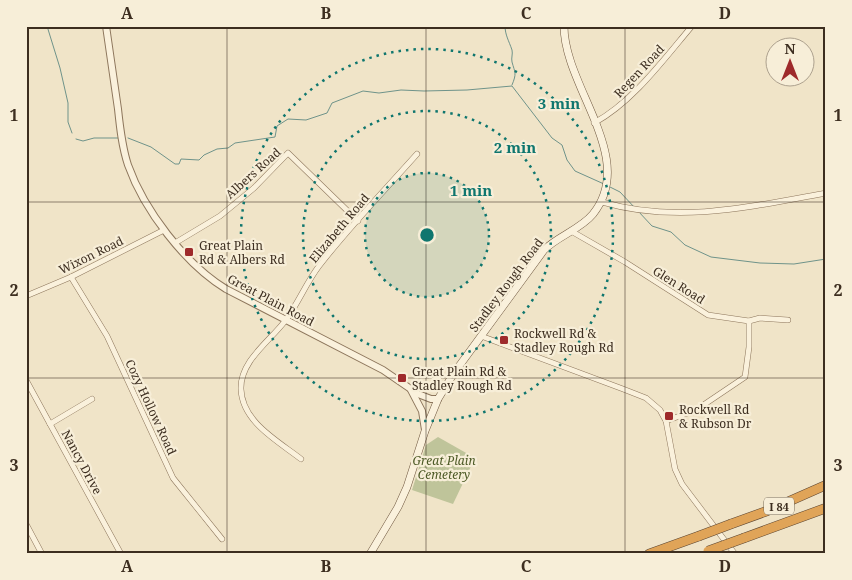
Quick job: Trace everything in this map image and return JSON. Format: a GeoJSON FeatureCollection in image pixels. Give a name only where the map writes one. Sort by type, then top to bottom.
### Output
{"type":"FeatureCollection","features":[{"type":"Feature","properties":{"kind":"highway","name":"I 84"},"geometry":{"type":"LineString","coordinates":[[649,554],[767,511],[826,485]]}},
{"type":"Feature","properties":{"kind":"highway"},"geometry":{"type":"LineString","coordinates":[[746,538],[826,508]]}},
{"type":"Feature","properties":{"kind":"highway","name":"I 84"},"geometry":{"type":"LineString","coordinates":[[704,552],[826,514]]}},
{"type":"Feature","properties":{"kind":"main road","name":"Stadley Rough Road"},"geometry":{"type":"LineString","coordinates":[[438,399],[454,373],[544,250],[591,216],[602,202],[607,185],[606,157],[570,61],[564,35],[564,26]]}},
{"type":"Feature","properties":{"kind":"main road","name":"Great Plain Road"},"geometry":{"type":"LineString","coordinates":[[370,554],[408,487],[425,431],[438,399]]}},
{"type":"Feature","properties":{"kind":"street","name":"Great Plain Road"},"geometry":{"type":"LineString","coordinates":[[106,26],[121,131],[128,165],[146,201],[174,243],[217,284],[285,321],[383,370],[418,394],[431,399],[438,399]]}},
{"type":"Feature","properties":{"kind":"street","name":"Regen Road"},"geometry":{"type":"LineString","coordinates":[[594,123],[611,114],[624,103],[692,26]]}},
{"type":"Feature","properties":{"kind":"street","name":"Albers Road"},"geometry":{"type":"LineString","coordinates":[[174,243],[220,216],[254,188],[288,153],[358,221]]}},
{"type":"Feature","properties":{"kind":"street","name":"Elizabeth Road"},"geometry":{"type":"LineString","coordinates":[[300,459],[255,422],[245,407],[241,388],[242,379],[248,364],[285,321],[318,267],[417,154]]}},
{"type":"Feature","properties":{"kind":"street"},"geometry":{"type":"LineString","coordinates":[[602,202],[634,210],[668,214],[730,210],[826,193]]}},
{"type":"Feature","properties":{"kind":"street","name":"Wixon Road"},"geometry":{"type":"LineString","coordinates":[[26,296],[71,277],[164,230]]}},
{"type":"Feature","properties":{"kind":"street","name":"Glen Road"},"geometry":{"type":"LineString","coordinates":[[570,230],[708,315],[748,322],[760,318],[788,320]]}},
{"type":"Feature","properties":{"kind":"street","name":"Cozy Hollow Road"},"geometry":{"type":"LineString","coordinates":[[71,277],[107,336],[173,478],[222,539]]}},
{"type":"Feature","properties":{"kind":"street"},"geometry":{"type":"LineString","coordinates":[[666,421],[696,410],[745,377],[750,347],[748,322]]}},
{"type":"Feature","properties":{"kind":"street"},"geometry":{"type":"LineString","coordinates":[[481,336],[646,398],[660,410],[666,421],[675,468],[682,484],[735,554]]}},
{"type":"Feature","properties":{"kind":"street","name":"Nancy Drive"},"geometry":{"type":"LineString","coordinates":[[26,380],[120,554]]}},
{"type":"Feature","properties":{"kind":"street","name":"Great Plain Road"},"geometry":{"type":"LineString","coordinates":[[411,389],[422,411],[425,431]]}},
{"type":"Feature","properties":{"kind":"street"},"geometry":{"type":"LineString","coordinates":[[50,424],[92,399]]}},
{"type":"Feature","properties":{"kind":"street"},"geometry":{"type":"LineString","coordinates":[[26,524],[42,554]]}},
{"type":"Feature","properties":{"kind":"green space","name":"Great Plain Cemetery"},"geometry":{"type":"Polygon","coordinates":[[[438,437],[475,458],[453,504],[412,490],[426,445],[438,437]]]}},
{"type":"Feature","properties":{"kind":"waterway"},"geometry":{"type":"LineString","coordinates":[[47,26],[60,68],[68,103],[68,122],[72,133]]}},
{"type":"Feature","properties":{"kind":"waterway"},"geometry":{"type":"LineString","coordinates":[[505,26],[506,35],[512,50],[515,73],[512,85]]}},
{"type":"Feature","properties":{"kind":"waterway"},"geometry":{"type":"LineString","coordinates":[[128,138],[151,147],[175,164],[179,164],[181,159],[199,160],[204,155],[217,149],[228,148],[235,143],[275,137],[277,126],[288,119],[306,120],[327,113],[332,103],[363,91],[379,93],[401,90],[467,90],[512,86],[552,138],[562,145],[567,160],[575,171],[604,184]]}},
{"type":"Feature","properties":{"kind":"waterway"},"geometry":{"type":"LineString","coordinates":[[76,139],[83,141],[94,138],[118,138]]}},
{"type":"Feature","properties":{"kind":"waterway"},"geometry":{"type":"LineString","coordinates":[[608,186],[620,192],[635,208]]}},
{"type":"Feature","properties":{"kind":"waterway"},"geometry":{"type":"LineString","coordinates":[[638,211],[652,226],[671,232],[685,245],[711,257],[760,263],[794,264],[826,259]]}},
{"type":"Feature","properties":{"kind":"place","name":"Great Plain Rd & Albers Rd"},"geometry":{"type":"Point","coordinates":[189,252]}},
{"type":"Feature","properties":{"kind":"place","name":"Rockwell Rd & Stadley Rough Rd"},"geometry":{"type":"Point","coordinates":[504,340]}},
{"type":"Feature","properties":{"kind":"place","name":"Great Plain Rd & Stadley Rough Rd"},"geometry":{"type":"Point","coordinates":[402,378]}},
{"type":"Feature","properties":{"kind":"place","name":"Rockwell Rd & Rubson Dr"},"geometry":{"type":"Point","coordinates":[669,416]}}]}
